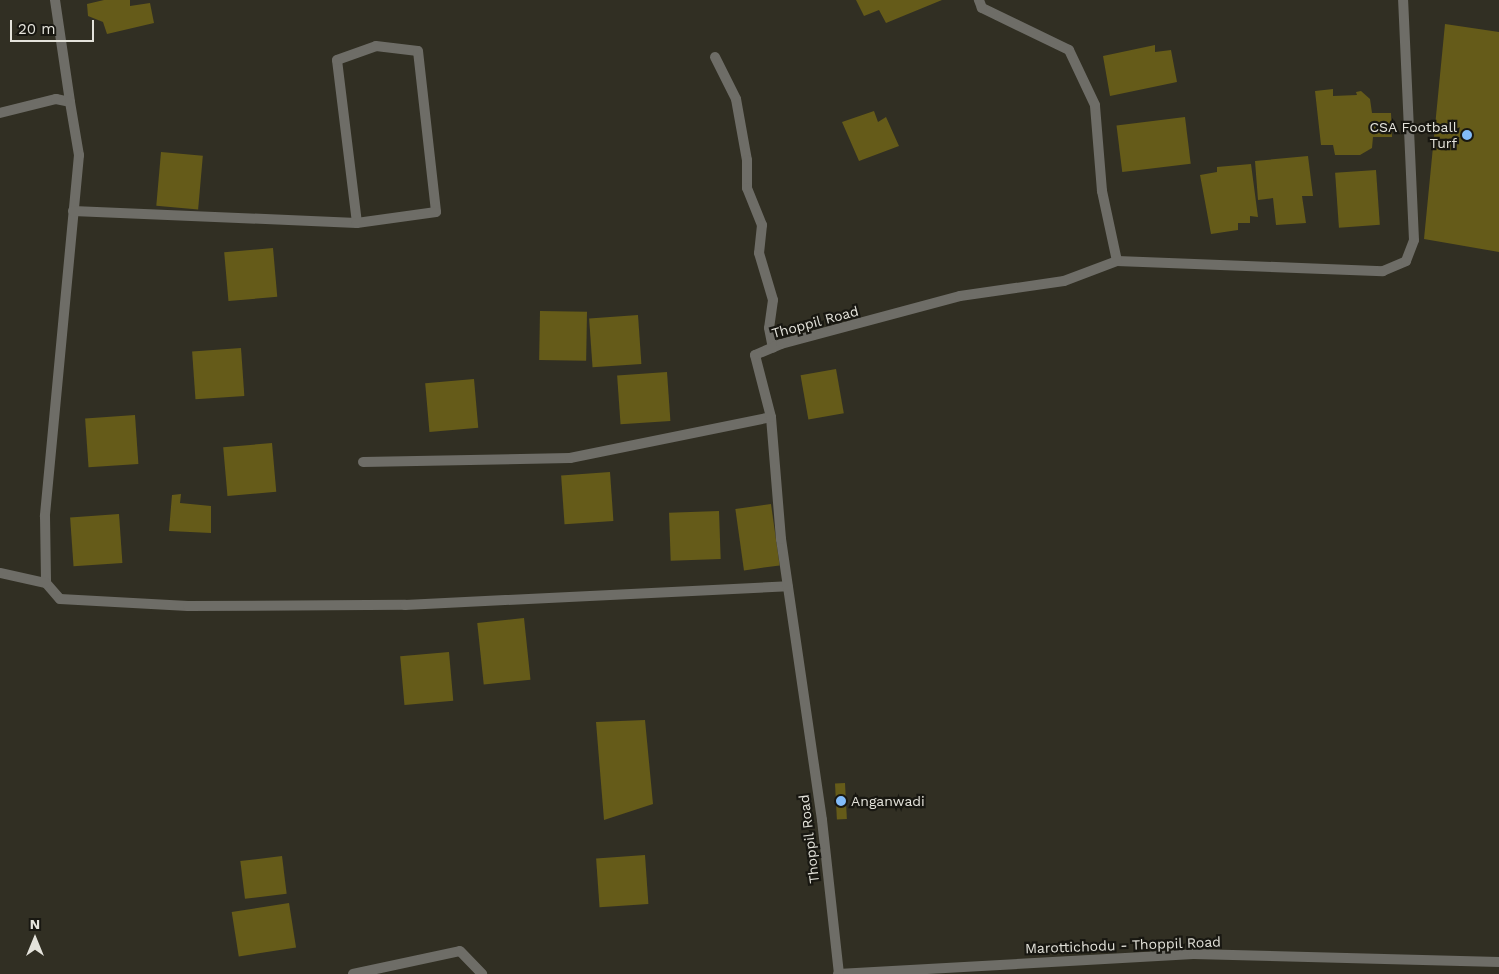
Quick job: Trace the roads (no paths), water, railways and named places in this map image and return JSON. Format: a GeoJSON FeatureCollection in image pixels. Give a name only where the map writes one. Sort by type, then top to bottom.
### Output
{"type":"FeatureCollection","features":[{"type":"Feature","properties":{"kind":"street"},"geometry":{"type":"LineString","coordinates":[[46,583],[45,516],[79,155],[55,0]]}},
{"type":"Feature","properties":{"kind":"street"},"geometry":{"type":"LineString","coordinates":[[978,0],[982,8],[1069,50],[1095,105],[1102,192],[1117,261],[1383,271],[1406,261],[1414,240],[1403,0]]}},
{"type":"Feature","properties":{"kind":"street"},"geometry":{"type":"LineString","coordinates":[[73,211],[356,223],[436,212],[418,51],[376,46],[337,60],[356,223]]}},
{"type":"Feature","properties":{"kind":"street"},"geometry":{"type":"LineString","coordinates":[[715,57],[736,99],[747,160],[747,188],[762,226],[759,252],[774,305],[769,328],[773,348]]}},
{"type":"Feature","properties":{"kind":"street"},"geometry":{"type":"LineString","coordinates":[[0,113],[56,99],[70,102]]}},
{"type":"Feature","properties":{"kind":"street","name":"Thoppil Road"},"geometry":{"type":"LineString","coordinates":[[838,974],[788,586],[771,416],[755,355],[773,348],[960,296],[1064,281],[1117,261]]}},
{"type":"Feature","properties":{"kind":"street"},"geometry":{"type":"LineString","coordinates":[[363,462],[570,458],[771,416]]}},
{"type":"Feature","properties":{"kind":"street"},"geometry":{"type":"LineString","coordinates":[[0,573],[46,583],[60,599],[188,606],[404,605],[788,586]]}},
{"type":"Feature","properties":{"kind":"street"},"geometry":{"type":"LineString","coordinates":[[353,974],[460,950],[482,974]]}},
{"type":"Feature","properties":{"kind":"street","name":"Marottichodu - Thoppil Road"},"geometry":{"type":"LineString","coordinates":[[838,974],[1193,954],[1499,962]]}},
{"type":"Feature","properties":{"kind":"place","name":"CSA Football Turf"},"geometry":{"type":"Point","coordinates":[1467,135]}},
{"type":"Feature","properties":{"kind":"place","name":"Anganwadi"},"geometry":{"type":"Point","coordinates":[841,801]}}]}
